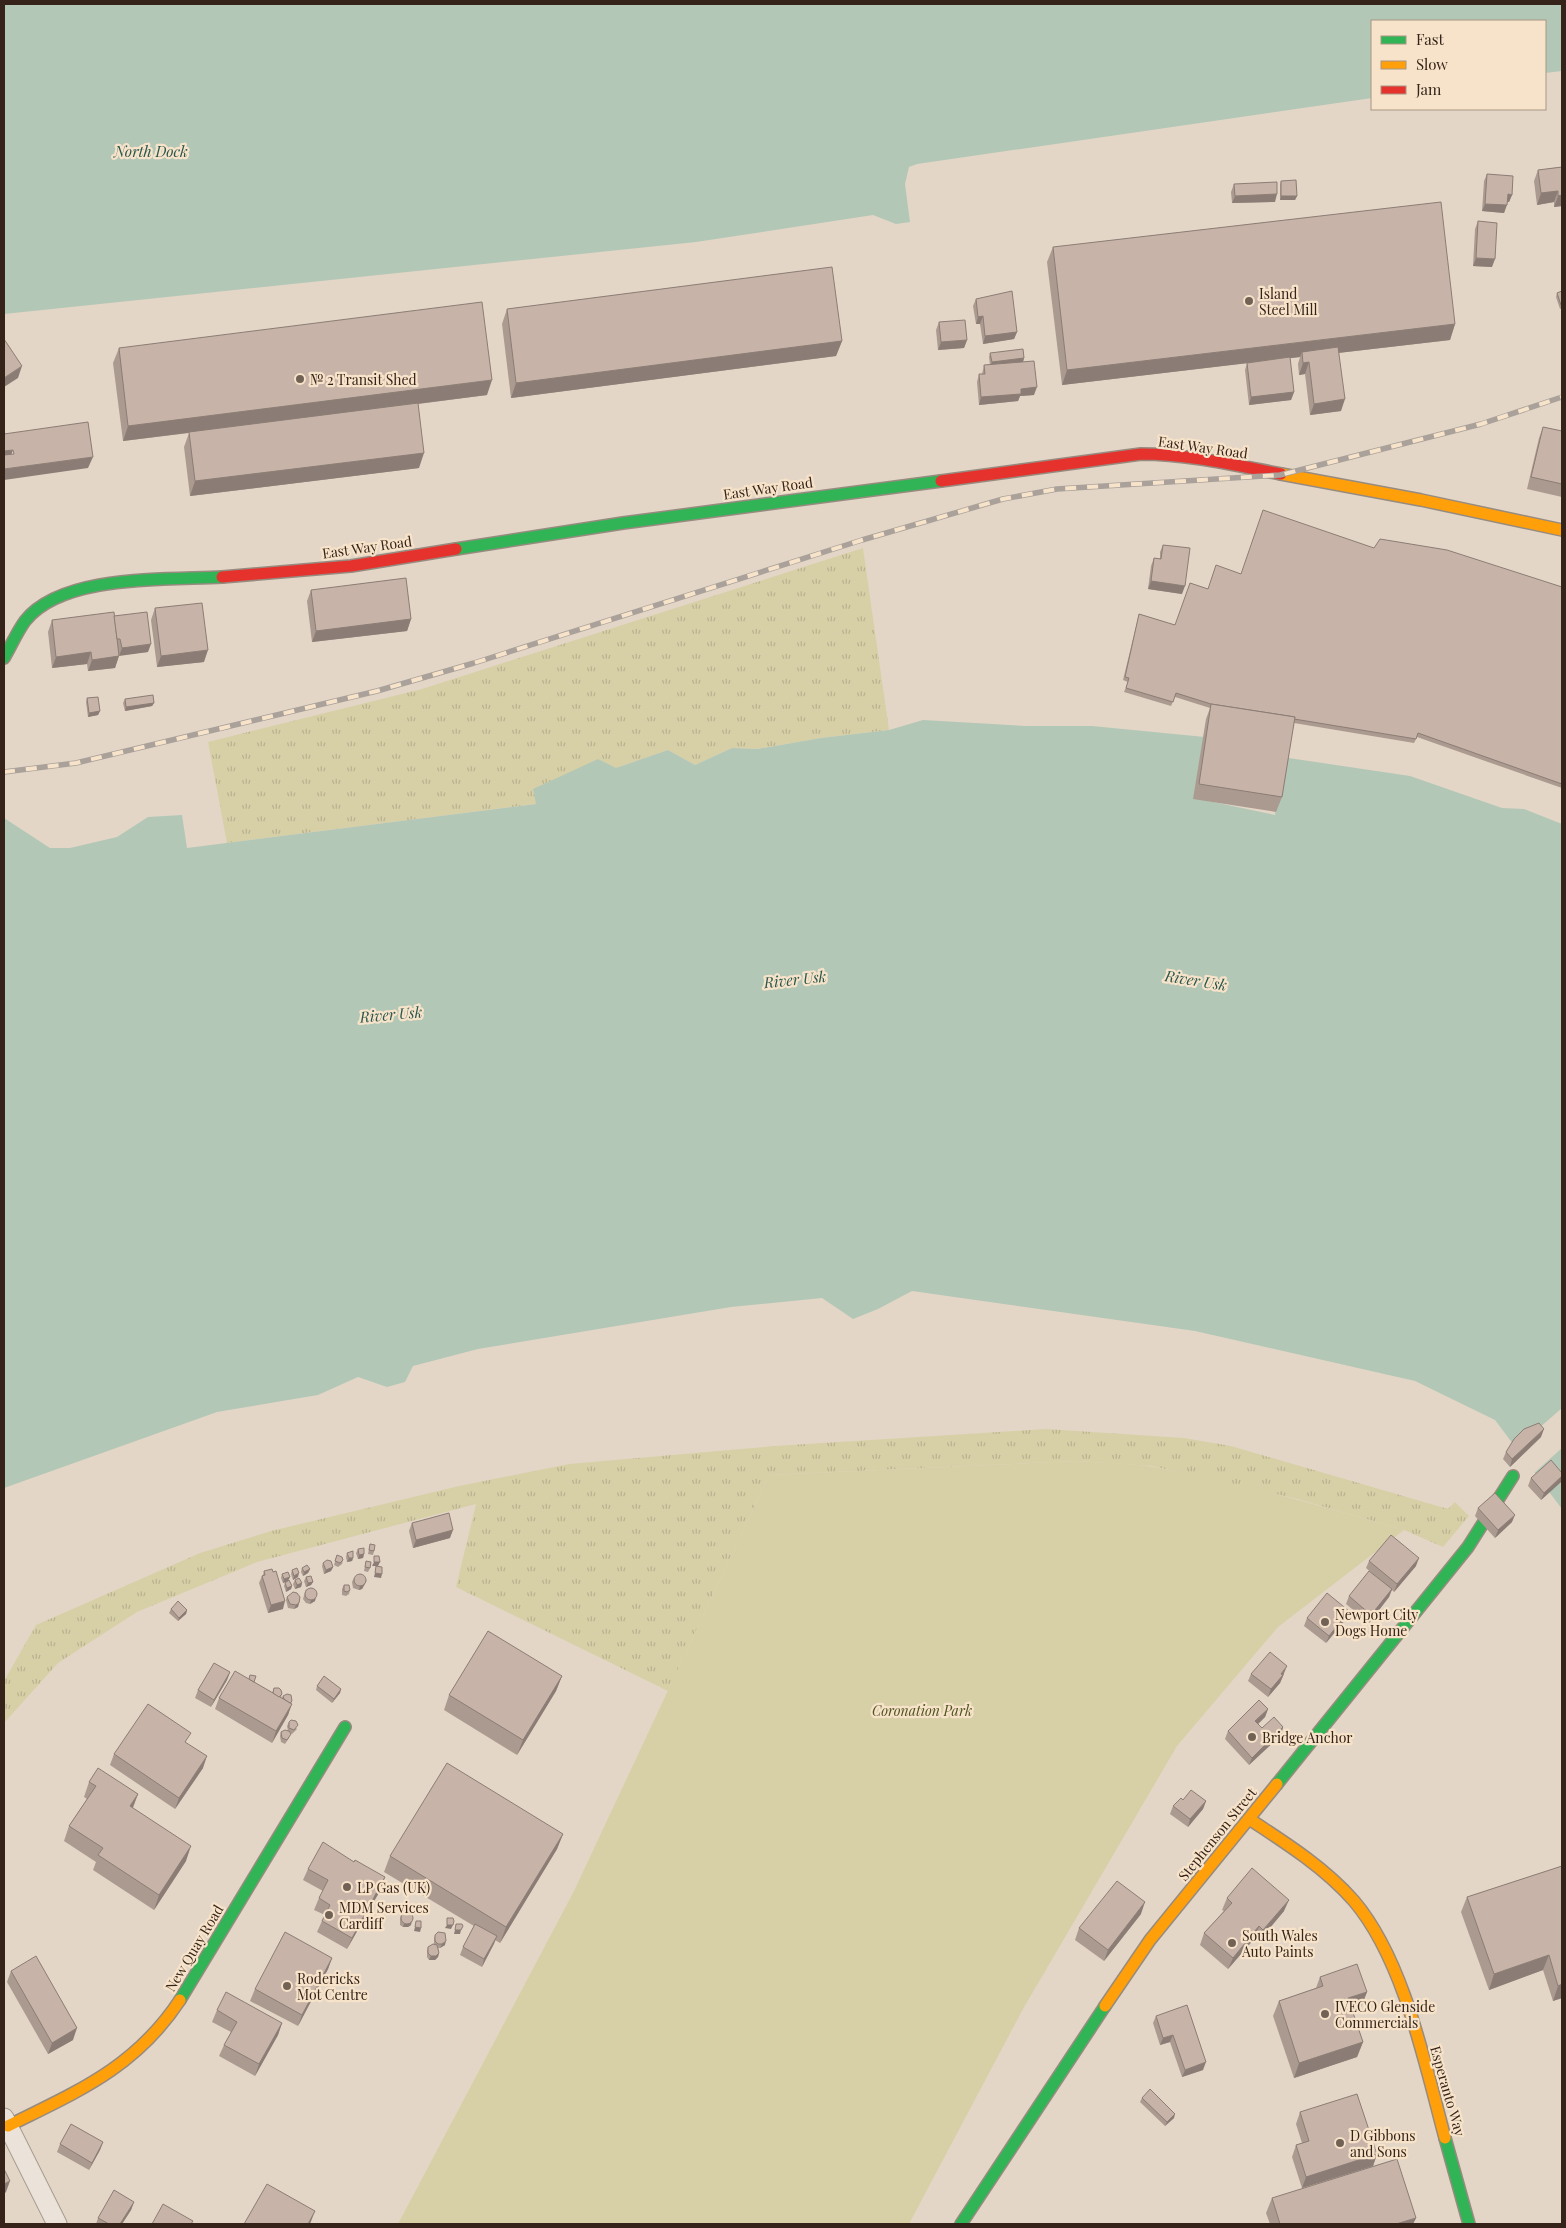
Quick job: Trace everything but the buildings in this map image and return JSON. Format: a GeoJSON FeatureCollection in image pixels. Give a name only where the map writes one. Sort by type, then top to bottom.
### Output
{"type":"FeatureCollection","features":[{"type":"Feature","properties":{"kind":"street","name":"East Way Road"},"geometry":{"type":"LineString","coordinates":[[4,658],[25,621],[38,608],[58,596],[87,587],[120,582],[242,576],[351,566],[632,522],[1141,454],[1164,454],[1197,458],[1421,500],[1562,530]]}},
{"type":"Feature","properties":{"kind":"street","name":"Stephenson Street"},"geometry":{"type":"LineString","coordinates":[[962,2224],[1070,2057],[1150,1940],[1468,1548],[1513,1476]]}},
{"type":"Feature","properties":{"kind":"street","name":"New Quay Road"},"geometry":{"type":"LineString","coordinates":[[6,2122],[110,2072],[135,2054],[164,2023],[188,1987],[345,1727]]}},
{"type":"Feature","properties":{"kind":"street","name":"Esperanto Way"},"geometry":{"type":"LineString","coordinates":[[1249,1819],[1293,1848],[1332,1880],[1364,1915],[1398,1977],[1424,2059],[1469,2224]]}},
{"type":"Feature","properties":{"kind":"street"},"geometry":{"type":"LineString","coordinates":[[6,2122],[57,2224]]}},
{"type":"Feature","properties":{"kind":"green space"},"geometry":{"type":"Polygon","coordinates":[[[863,548],[889,730],[821,738],[757,749],[732,748],[695,765],[668,750],[616,768],[536,804],[227,843],[208,742],[422,689],[863,548]]]}},
{"type":"Feature","properties":{"kind":"green space"},"geometry":{"type":"Polygon","coordinates":[[[1046,1429],[1184,1438],[1231,1446],[1448,1509],[1455,1502],[1469,1516],[1443,1547],[1404,1530],[1297,1499],[1152,1466],[1078,1461],[769,1475],[668,1691],[456,1587],[476,1504],[257,1562],[137,1612],[58,1663],[4,1723],[4,1681],[36,1625],[200,1553],[271,1531],[459,1486],[569,1464],[775,1446],[1046,1429]]]}},
{"type":"Feature","properties":{"kind":"green space","name":"Coronation Park"},"geometry":{"type":"Polygon","coordinates":[[[1078,1461],[1145,1466],[1186,1473],[1280,1495],[1404,1530],[1278,1627],[1177,1746],[1023,2009],[909,2224],[398,2224],[574,1891],[769,1475],[1078,1461]]]}},
{"type":"Feature","properties":{"kind":"water","name":"North Dock"},"geometry":{"type":"Polygon","coordinates":[[[4,4],[1562,4],[1562,71],[1546,73],[1546,20],[1371,20],[1371,98],[917,164],[909,167],[905,184],[910,222],[896,224],[873,215],[696,242],[4,314],[4,4]]]}},
{"type":"Feature","properties":{"kind":"water","name":"River Usk"},"geometry":{"type":"Polygon","coordinates":[[[923,720],[1026,726],[1092,726],[1205,737],[1194,798],[1275,815],[1282,757],[1410,776],[1502,808],[1524,809],[1562,824],[1562,1509],[1495,1420],[1415,1381],[1195,1331],[912,1291],[878,1309],[853,1319],[822,1298],[731,1307],[478,1349],[413,1366],[405,1382],[387,1387],[358,1377],[318,1395],[217,1412],[4,1488],[4,818],[50,848],[70,848],[117,837],[148,817],[182,815],[187,848],[536,804],[533,789],[598,759],[616,768],[668,750],[695,765],[732,748],[757,749],[821,738],[889,730],[923,720]]]}},
{"type":"Feature","properties":{"kind":"pier"},"geometry":{"type":"Polygon","coordinates":[[[1562,1408],[1562,1448],[1533,1474],[1514,1450],[1562,1408]]]}},
{"type":"Feature","properties":{"kind":"railway"},"geometry":{"type":"LineString","coordinates":[[4,772],[76,763],[377,691],[474,663],[862,540],[1003,499],[1057,489],[1280,475],[1481,424],[1562,397]]}},
{"type":"Feature","properties":{"kind":"traffic: fast"},"geometry":{"type":"LineString","coordinates":[[456,549],[623,523],[941,481]]}},
{"type":"Feature","properties":{"kind":"traffic: fast"},"geometry":{"type":"LineString","coordinates":[[4,658],[25,621],[42,606],[64,595],[89,587],[117,582],[222,577]]}},
{"type":"Feature","properties":{"kind":"traffic: fast"},"geometry":{"type":"LineString","coordinates":[[1277,1784],[1468,1547],[1513,1476]]}},
{"type":"Feature","properties":{"kind":"traffic: fast"},"geometry":{"type":"LineString","coordinates":[[180,2000],[345,1727]]}},
{"type":"Feature","properties":{"kind":"traffic: fast"},"geometry":{"type":"LineString","coordinates":[[961,2224],[1105,2006]]}},
{"type":"Feature","properties":{"kind":"traffic: fast"},"geometry":{"type":"LineString","coordinates":[[1445,2138],[1469,2224]]}},
{"type":"Feature","properties":{"kind":"traffic: slow"},"geometry":{"type":"LineString","coordinates":[[1281,474],[1421,500],[1562,530]]}},
{"type":"Feature","properties":{"kind":"traffic: slow"},"geometry":{"type":"LineString","coordinates":[[1105,2006],[1150,1940],[1277,1784]]}},
{"type":"Feature","properties":{"kind":"traffic: slow"},"geometry":{"type":"LineString","coordinates":[[1249,1819],[1291,1847],[1331,1878],[1354,1901],[1371,1925],[1386,1953],[1411,2014],[1445,2138]]}},
{"type":"Feature","properties":{"kind":"traffic: slow"},"geometry":{"type":"LineString","coordinates":[[8,2126],[81,2089],[124,2061],[163,2024],[180,2000]]}},
{"type":"Feature","properties":{"kind":"traffic: jam"},"geometry":{"type":"LineString","coordinates":[[941,481],[1141,454],[1194,458],[1281,474]]}},
{"type":"Feature","properties":{"kind":"traffic: jam"},"geometry":{"type":"LineString","coordinates":[[222,577],[351,566],[456,549]]}},
{"type":"Feature","properties":{"kind":"place","name":"Island Steel Mill"},"geometry":{"type":"Point","coordinates":[1249,301]}},
{"type":"Feature","properties":{"kind":"place","name":"№ 2 Transit Shed"},"geometry":{"type":"Point","coordinates":[300,379]}},
{"type":"Feature","properties":{"kind":"place","name":"Newport City Dogs Home"},"geometry":{"type":"Point","coordinates":[1325,1622]}},
{"type":"Feature","properties":{"kind":"place","name":"Bridge Anchor"},"geometry":{"type":"Point","coordinates":[1252,1737]}},
{"type":"Feature","properties":{"kind":"place","name":"LP Gas (UK)"},"geometry":{"type":"Point","coordinates":[347,1887]}},
{"type":"Feature","properties":{"kind":"place","name":"MDM Services Cardiff"},"geometry":{"type":"Point","coordinates":[329,1915]}},
{"type":"Feature","properties":{"kind":"place","name":"South Wales Auto Paints"},"geometry":{"type":"Point","coordinates":[1232,1943]}},
{"type":"Feature","properties":{"kind":"place","name":"Rodericks Mot Centre"},"geometry":{"type":"Point","coordinates":[287,1986]}},
{"type":"Feature","properties":{"kind":"place","name":"IVECO Glenside Commercials"},"geometry":{"type":"Point","coordinates":[1325,2014]}},
{"type":"Feature","properties":{"kind":"place","name":"D Gibbons and Sons"},"geometry":{"type":"Point","coordinates":[1340,2143]}}]}
